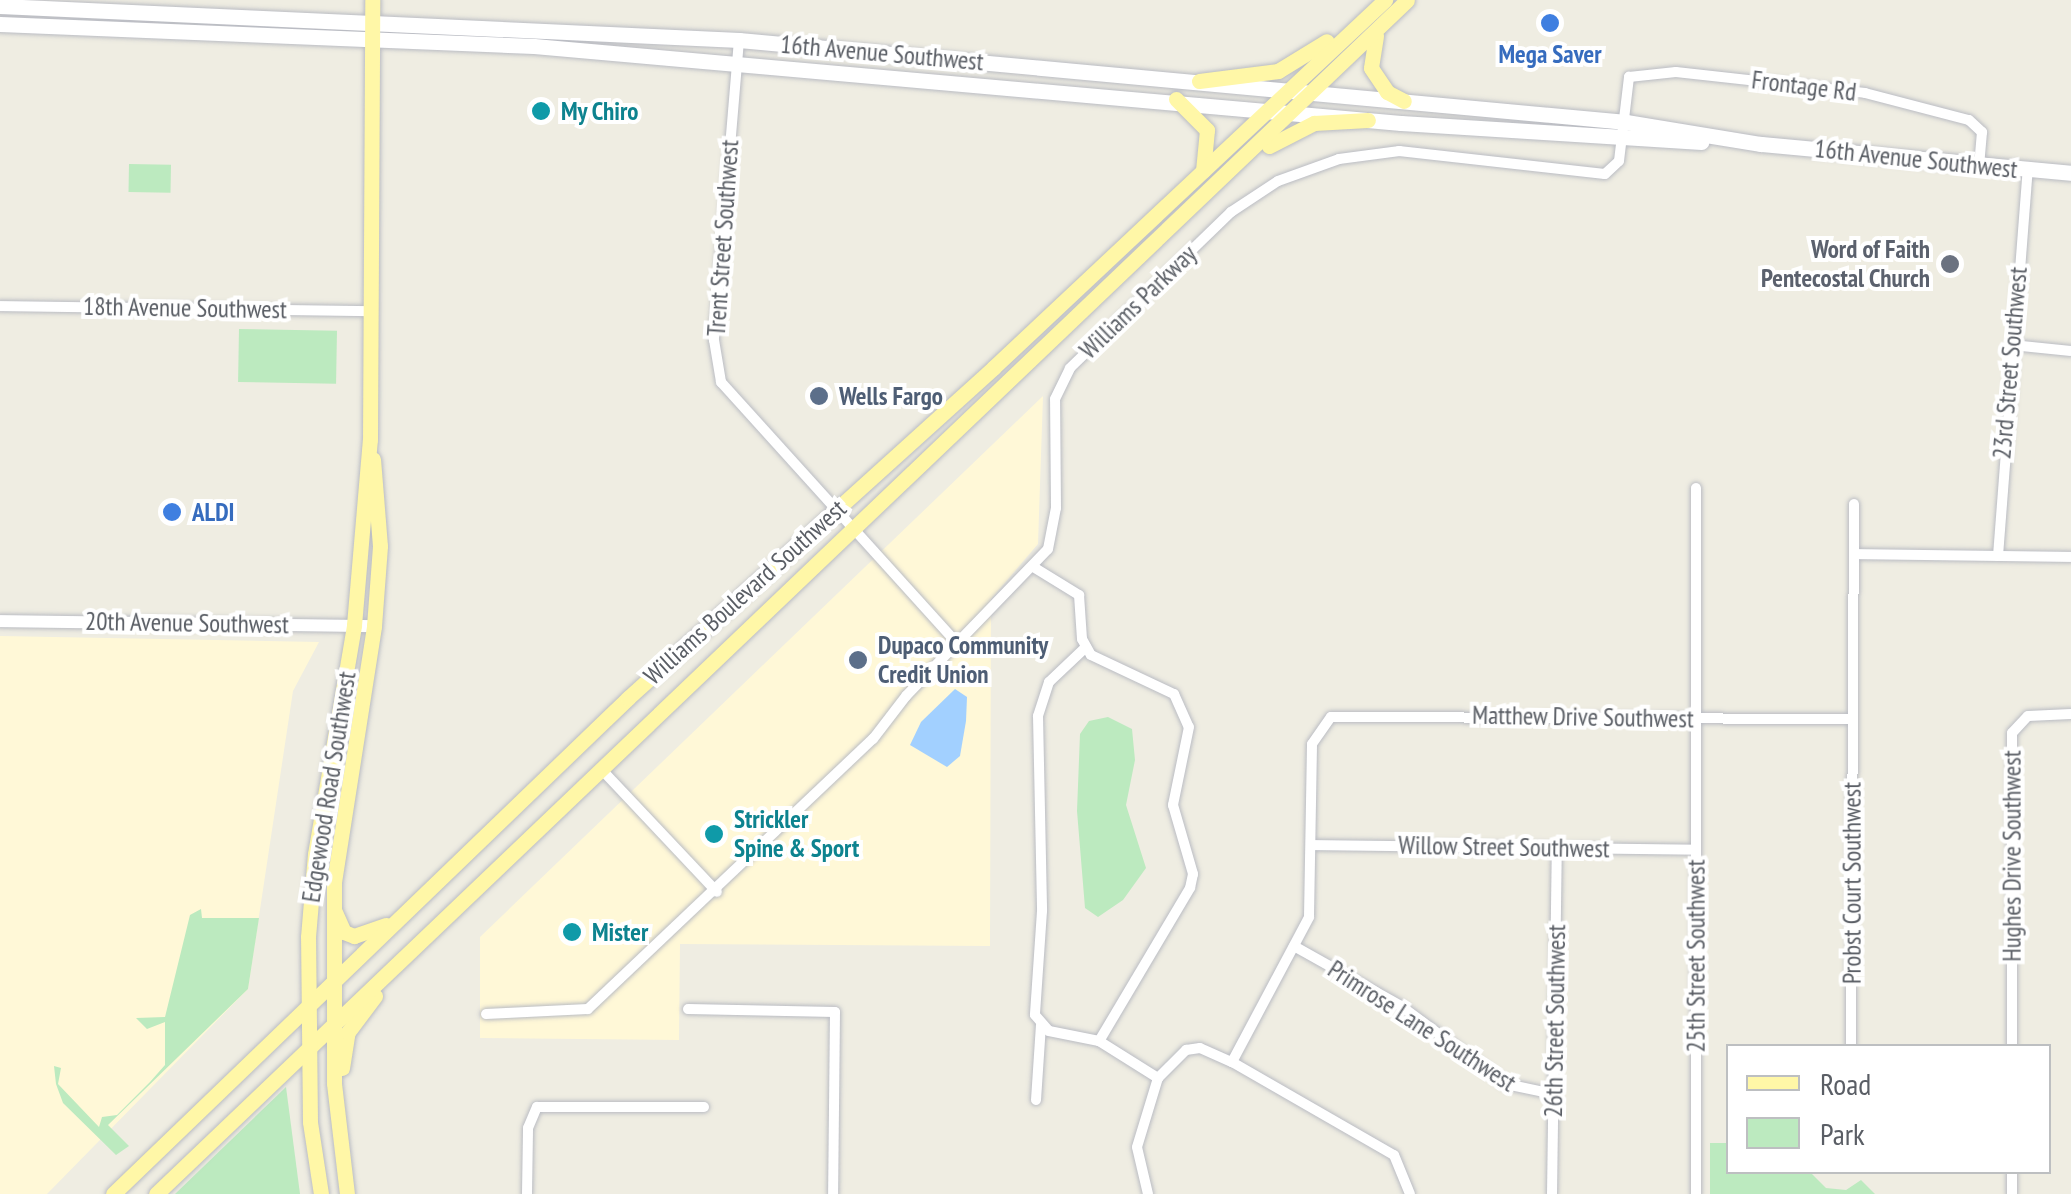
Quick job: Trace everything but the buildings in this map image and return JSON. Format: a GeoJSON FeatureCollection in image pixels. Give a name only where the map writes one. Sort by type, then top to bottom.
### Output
{"type":"FeatureCollection","features":[{"type":"Feature","properties":{"kind":"main road","name":"Edgewood Road Southwest"},"geometry":{"type":"LineString","coordinates":[[320,1194],[308,1045],[314,854],[354,625],[370,440],[372,0]]}},
{"type":"Feature","properties":{"kind":"main road","name":"Williams Boulevard Southwest"},"geometry":{"type":"LineString","coordinates":[[156,1194],[308,1045],[604,771],[1407,0]]}},
{"type":"Feature","properties":{"kind":"main road","name":"Williams Boulevard Southwest"},"geometry":{"type":"LineString","coordinates":[[121,1192],[402,916],[1378,5]]}},
{"type":"Feature","properties":{"kind":"main road"},"geometry":{"type":"LineString","coordinates":[[1199,81],[1278,71],[1378,5]]}},
{"type":"Feature","properties":{"kind":"main road","name":"16th Avenue Southwest"},"geometry":{"type":"LineString","coordinates":[[0,6],[372,27],[739,40],[1288,88],[1626,122],[1761,144],[2071,173]]}},
{"type":"Feature","properties":{"kind":"main road","name":"16th Avenue Southwest"},"geometry":{"type":"LineString","coordinates":[[0,24],[372,27],[1176,99],[1368,120],[1622,140],[1761,144]]}},
{"type":"Feature","properties":{"kind":"main road"},"geometry":{"type":"LineString","coordinates":[[1380,29],[1372,68],[1387,92],[1404,100]]}},
{"type":"Feature","properties":{"kind":"main road"},"geometry":{"type":"LineString","coordinates":[[1176,99],[1207,130],[1203,171]]}},
{"type":"Feature","properties":{"kind":"main road"},"geometry":{"type":"LineString","coordinates":[[1232,171],[1304,126],[1368,120]]}},
{"type":"Feature","properties":{"kind":"main road","name":"Edgewood Road Southwest"},"geometry":{"type":"LineString","coordinates":[[347,1194],[336,1122],[334,906],[374,626],[380,510],[370,440]]}},
{"type":"Feature","properties":{"kind":"main road"},"geometry":{"type":"LineString","coordinates":[[334,906],[338,924],[354,936],[402,916]]}},
{"type":"Feature","properties":{"kind":"main road"},"geometry":{"type":"LineString","coordinates":[[336,1122],[348,1032],[400,962]]}},
{"type":"Feature","properties":{"kind":"street","name":"Trent Street Southwest"},"geometry":{"type":"LineString","coordinates":[[739,40],[715,365],[734,404],[958,644]]}},
{"type":"Feature","properties":{"kind":"street","name":"Frontage Rd"},"geometry":{"type":"LineString","coordinates":[[1626,122],[1629,77],[1676,72],[1864,93],[1969,120],[1982,132],[1978,166]]}},
{"type":"Feature","properties":{"kind":"street","name":"Williams Parkway"},"geometry":{"type":"LineString","coordinates":[[486,1014],[588,1009],[718,892],[873,739],[958,644],[1034,568],[1054,528],[1060,383],[1242,204],[1308,168],[1385,152],[1480,156],[1605,174],[1619,160],[1626,122]]}},
{"type":"Feature","properties":{"kind":"street","name":"23rd Street Southwest"},"geometry":{"type":"LineString","coordinates":[[1998,556],[2028,170]]}},
{"type":"Feature","properties":{"kind":"street","name":"18th Avenue Southwest"},"geometry":{"type":"LineString","coordinates":[[0,306],[370,310]]}},
{"type":"Feature","properties":{"kind":"street"},"geometry":{"type":"LineString","coordinates":[[2012,346],[2071,350]]}},
{"type":"Feature","properties":{"kind":"street","name":"25th Street Southwest"},"geometry":{"type":"LineString","coordinates":[[1696,488],[1696,1194]]}},
{"type":"Feature","properties":{"kind":"street","name":"Probst Court Southwest"},"geometry":{"type":"LineString","coordinates":[[1851,1044],[1854,504]]}},
{"type":"Feature","properties":{"kind":"street"},"geometry":{"type":"LineString","coordinates":[[1854,554],[2071,557]]}},
{"type":"Feature","properties":{"kind":"street"},"geometry":{"type":"LineString","coordinates":[[1034,568],[1079,595],[1086,647],[1102,662],[1174,694],[1189,726],[1173,805],[1193,874],[1190,888],[1151,943],[1099,1041]]}},
{"type":"Feature","properties":{"kind":"street","name":"20th Avenue Southwest"},"geometry":{"type":"LineString","coordinates":[[0,621],[374,626]]}},
{"type":"Feature","properties":{"kind":"street"},"geometry":{"type":"LineString","coordinates":[[1036,1100],[1041,1025],[1034,1001],[1042,911],[1038,716],[1049,682],[1086,647]]}},
{"type":"Feature","properties":{"kind":"street","name":"Matthew Drive Southwest"},"geometry":{"type":"LineString","coordinates":[[1312,845],[1312,744],[1317,729],[1348,714],[1853,719]]}},
{"type":"Feature","properties":{"kind":"street","name":"Hughes Drive Southwest"},"geometry":{"type":"LineString","coordinates":[[2012,1044],[2012,734],[2028,716],[2071,714]]}},
{"type":"Feature","properties":{"kind":"street"},"geometry":{"type":"LineString","coordinates":[[604,771],[718,892]]}},
{"type":"Feature","properties":{"kind":"street"},"geometry":{"type":"LineString","coordinates":[[1232,1062],[1310,917],[1312,845]]}},
{"type":"Feature","properties":{"kind":"street","name":"Willow Street Southwest"},"geometry":{"type":"LineString","coordinates":[[1312,845],[1696,850]]}},
{"type":"Feature","properties":{"kind":"street","name":"26th Street Southwest"},"geometry":{"type":"LineString","coordinates":[[1552,1194],[1558,848]]}},
{"type":"Feature","properties":{"kind":"street","name":"Primrose Lane Southwest"},"geometry":{"type":"LineString","coordinates":[[1294,946],[1401,1006],[1506,1084],[1554,1094]]}},
{"type":"Feature","properties":{"kind":"street"},"geometry":{"type":"LineString","coordinates":[[688,1008],[836,1012],[834,1194]]}},
{"type":"Feature","properties":{"kind":"street"},"geometry":{"type":"LineString","coordinates":[[1041,1025],[1099,1041],[1158,1078]]}},
{"type":"Feature","properties":{"kind":"street"},"geometry":{"type":"LineString","coordinates":[[1148,1194],[1138,1146],[1158,1078],[1186,1050],[1200,1048],[1232,1062],[1394,1154],[1410,1194]]}},
{"type":"Feature","properties":{"kind":"street"},"geometry":{"type":"LineString","coordinates":[[527,1194],[528,1128],[537,1107],[704,1107]]}},
{"type":"Feature","properties":{"kind":"shaded area"},"geometry":{"type":"Polygon","coordinates":[[[1043,396],[1038,544],[991,599],[990,946],[680,944],[679,1040],[480,1038],[480,937],[1043,396]]]}},
{"type":"Feature","properties":{"kind":"shaded area"},"geometry":{"type":"Polygon","coordinates":[[[0,636],[319,642],[293,691],[248,989],[47,1194],[0,1194],[0,636]]]}},
{"type":"Feature","properties":{"kind":"green space"},"geometry":{"type":"Polygon","coordinates":[[[129,164],[171,165],[171,193],[129,192],[129,164]]]}},
{"type":"Feature","properties":{"kind":"green space"},"geometry":{"type":"Polygon","coordinates":[[[239,329],[337,331],[336,384],[238,382],[239,329]]]}},
{"type":"Feature","properties":{"kind":"green space"},"geometry":{"type":"Polygon","coordinates":[[[1108,717],[1132,729],[1135,760],[1126,805],[1146,868],[1123,900],[1098,917],[1085,908],[1077,811],[1080,734],[1089,721],[1108,717]]]}},
{"type":"Feature","properties":{"kind":"green space"},"geometry":{"type":"Polygon","coordinates":[[[201,909],[202,918],[259,918],[248,989],[108,1125],[129,1146],[116,1155],[63,1103],[56,1084],[54,1066],[61,1068],[58,1084],[99,1127],[102,1117],[117,1115],[150,1082],[165,1065],[165,1022],[147,1029],[136,1018],[165,1017],[190,915],[201,909]]]}},
{"type":"Feature","properties":{"kind":"green space"},"geometry":{"type":"Polygon","coordinates":[[[286,1087],[300,1194],[175,1194],[286,1087]]]}},
{"type":"Feature","properties":{"kind":"green space"},"geometry":{"type":"Polygon","coordinates":[[[1710,1143],[1726,1143],[1726,1174],[1812,1174],[1826,1188],[1846,1190],[1861,1180],[1875,1194],[1710,1194],[1710,1143]]]}},
{"type":"Feature","properties":{"kind":"water"},"geometry":{"type":"Polygon","coordinates":[[[955,689],[967,697],[966,721],[960,756],[947,767],[910,745],[921,722],[955,689]]]}},
{"type":"Feature","properties":{"kind":"place","name":"Mega Saver"},"geometry":{"type":"Point","coordinates":[1550,23]}},
{"type":"Feature","properties":{"kind":"place","name":"My Chiro"},"geometry":{"type":"Point","coordinates":[541,111]}},
{"type":"Feature","properties":{"kind":"place","name":"Word of Faith Pentecostal Church"},"geometry":{"type":"Point","coordinates":[1950,264]}},
{"type":"Feature","properties":{"kind":"place","name":"Wells Fargo"},"geometry":{"type":"Point","coordinates":[819,396]}},
{"type":"Feature","properties":{"kind":"place","name":"ALDI"},"geometry":{"type":"Point","coordinates":[172,512]}},
{"type":"Feature","properties":{"kind":"place","name":"Dupaco Community Credit Union"},"geometry":{"type":"Point","coordinates":[858,660]}},
{"type":"Feature","properties":{"kind":"place","name":"Strickler Spine & Sport"},"geometry":{"type":"Point","coordinates":[714,834]}},
{"type":"Feature","properties":{"kind":"place","name":"Mister"},"geometry":{"type":"Point","coordinates":[572,932]}}]}
